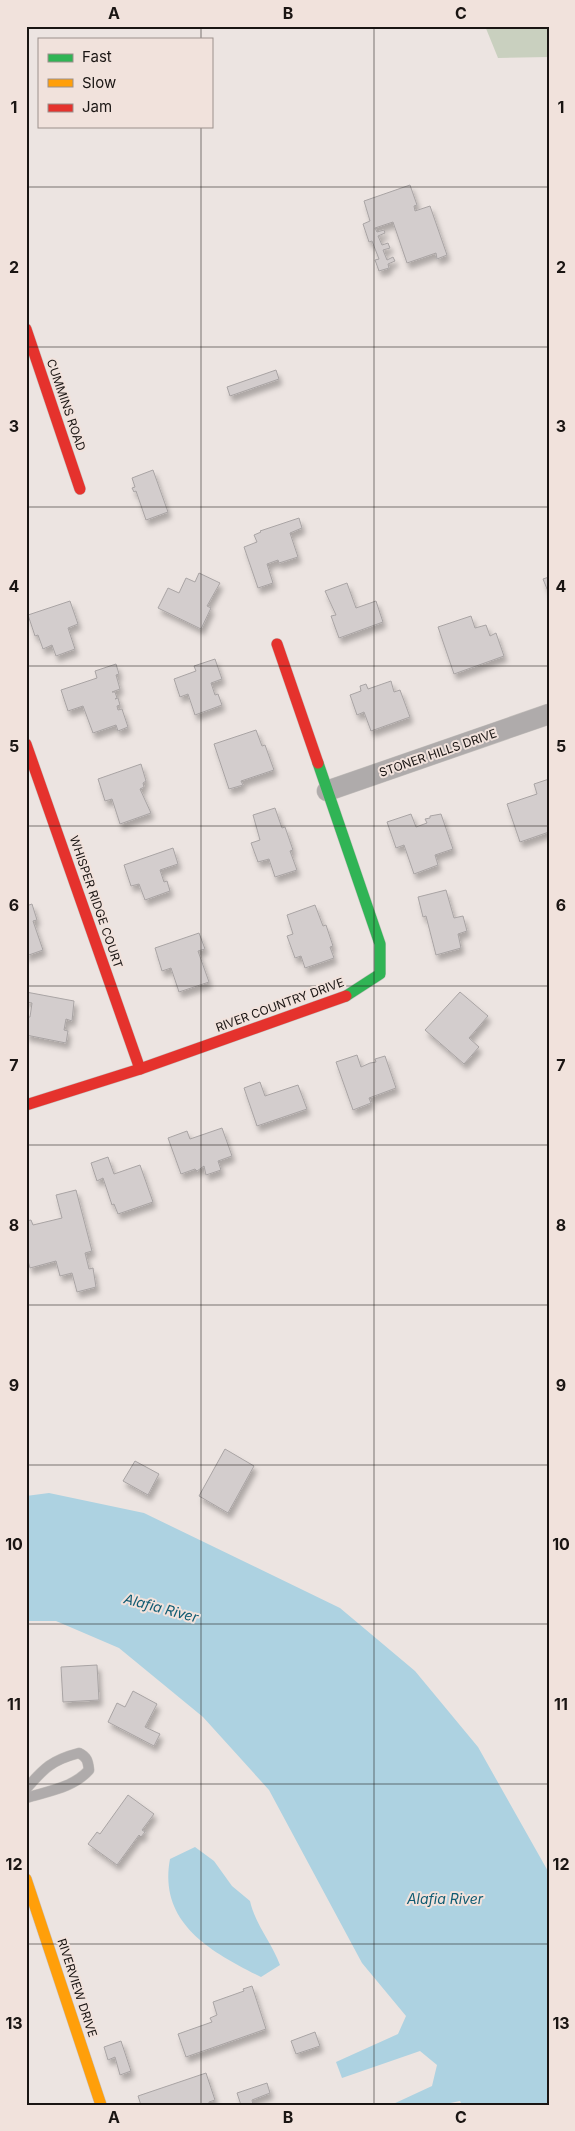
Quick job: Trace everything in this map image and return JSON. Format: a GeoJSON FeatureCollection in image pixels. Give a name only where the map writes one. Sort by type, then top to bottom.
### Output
{"type":"FeatureCollection","features":[{"type":"Feature","properties":{"kind":"street","name":"CUMMINS ROAD"},"geometry":{"type":"LineString","coordinates":[[26,330],[80,489]]}},
{"type":"Feature","properties":{"kind":"street","name":"RIVER COUNTRY DRIVE"},"geometry":{"type":"LineString","coordinates":[[26,1105],[140,1069],[350,995],[380,974],[380,944],[277,644]]}},
{"type":"Feature","properties":{"kind":"street","name":"STONER HILLS DRIVE"},"geometry":{"type":"LineString","coordinates":[[327,791],[549,714]]}},
{"type":"Feature","properties":{"kind":"street","name":"WHISPER RIDGE COURT"},"geometry":{"type":"LineString","coordinates":[[26,744],[140,1069]]}},
{"type":"Feature","properties":{"kind":"street","name":"RIVERVIEW DRIVE"},"geometry":{"type":"LineString","coordinates":[[26,1879],[101,2105]]}},
{"type":"Feature","properties":{"kind":"lane"},"geometry":{"type":"LineString","coordinates":[[26,1789],[46,1766],[55,1760],[79,1753],[85,1756],[88,1762],[89,1770],[82,1779],[72,1784],[26,1798]]}},
{"type":"Feature","properties":{"kind":"green space"},"geometry":{"type":"Polygon","coordinates":[[[485,26],[549,26],[549,57],[498,58],[485,26]]]}},
{"type":"Feature","properties":{"kind":"water","name":"Alafia River"},"geometry":{"type":"Polygon","coordinates":[[[49,1493],[144,1513],[340,1608],[415,1671],[478,1747],[549,1873],[549,2105],[462,2105],[460,2101],[441,2105],[391,2105],[432,2086],[437,2065],[420,2051],[342,2078],[336,2062],[398,2034],[406,2016],[362,1963],[269,1790],[203,1717],[119,1648],[56,1621],[26,1621],[26,1496],[49,1493]]]}},
{"type":"Feature","properties":{"kind":"water"},"geometry":{"type":"Polygon","coordinates":[[[195,1847],[214,1861],[232,1886],[250,1901],[256,1918],[280,1965],[261,1977],[207,1946],[192,1933],[180,1918],[172,1901],[168,1881],[170,1859],[195,1847]]]}},
{"type":"Feature","properties":{"kind":"building"},"geometry":{"type":"Polygon","coordinates":[[[410,185],[417,205],[414,206],[415,211],[430,206],[447,255],[437,259],[436,253],[407,263],[393,222],[375,228],[377,232],[384,230],[385,233],[378,236],[382,245],[388,243],[390,248],[383,250],[387,260],[393,257],[395,261],[388,264],[389,268],[379,271],[375,260],[379,259],[372,241],[369,242],[363,224],[370,221],[364,201],[410,185]]]}},
{"type":"Feature","properties":{"kind":"building"},"geometry":{"type":"Polygon","coordinates":[[[276,370],[279,379],[230,396],[227,387],[276,370]]]}},
{"type":"Feature","properties":{"kind":"building"},"geometry":{"type":"Polygon","coordinates":[[[153,470],[168,512],[146,520],[136,491],[134,492],[132,488],[135,487],[132,478],[153,470]]]}},
{"type":"Feature","properties":{"kind":"building"},"geometry":{"type":"Polygon","coordinates":[[[299,518],[302,528],[290,533],[298,557],[279,563],[278,560],[267,564],[273,583],[258,588],[244,547],[257,542],[254,535],[260,531],[299,518]]]}},
{"type":"Feature","properties":{"kind":"building"},"geometry":{"type":"Polygon","coordinates":[[[199,573],[220,583],[207,606],[211,608],[201,629],[158,608],[168,588],[179,593],[186,578],[195,582],[199,573]]]}},
{"type":"Feature","properties":{"kind":"building"},"geometry":{"type":"Polygon","coordinates":[[[549,577],[549,594],[543,579],[549,577]]]}},
{"type":"Feature","properties":{"kind":"building"},"geometry":{"type":"Polygon","coordinates":[[[347,583],[356,608],[376,601],[383,622],[339,638],[331,616],[336,615],[325,591],[347,583]]]}},
{"type":"Feature","properties":{"kind":"building"},"geometry":{"type":"Polygon","coordinates":[[[70,601],[78,624],[68,628],[75,649],[56,656],[52,645],[43,649],[38,635],[35,636],[28,615],[70,601]]]}},
{"type":"Feature","properties":{"kind":"building"},"geometry":{"type":"Polygon","coordinates":[[[471,616],[475,628],[486,625],[490,636],[496,633],[504,656],[454,674],[438,627],[471,616]]]}},
{"type":"Feature","properties":{"kind":"building"},"geometry":{"type":"Polygon","coordinates":[[[215,659],[222,679],[211,683],[215,695],[218,694],[222,705],[195,715],[188,694],[180,697],[174,679],[196,671],[194,666],[215,659]]]}},
{"type":"Feature","properties":{"kind":"building"},"geometry":{"type":"Polygon","coordinates":[[[116,664],[119,674],[116,675],[120,689],[112,692],[115,692],[117,698],[115,699],[118,698],[120,705],[117,706],[118,710],[122,709],[128,727],[118,731],[116,725],[93,733],[83,706],[68,711],[61,690],[97,678],[95,671],[116,664]]]}},
{"type":"Feature","properties":{"kind":"building"},"geometry":{"type":"Polygon","coordinates":[[[391,681],[394,692],[400,690],[410,717],[371,731],[364,712],[357,715],[350,695],[361,691],[360,686],[366,684],[368,689],[391,681]]]}},
{"type":"Feature","properties":{"kind":"building"},"geometry":{"type":"Polygon","coordinates":[[[256,730],[262,746],[265,745],[274,770],[241,781],[243,785],[229,789],[214,744],[256,730]]]}},
{"type":"Feature","properties":{"kind":"building"},"geometry":{"type":"Polygon","coordinates":[[[141,764],[146,781],[143,783],[144,787],[140,789],[151,813],[120,824],[112,799],[105,801],[98,779],[141,764]]]}},
{"type":"Feature","properties":{"kind":"building"},"geometry":{"type":"Polygon","coordinates":[[[549,779],[549,832],[520,842],[507,804],[537,794],[534,784],[549,779]]]}},
{"type":"Feature","properties":{"kind":"building"},"geometry":{"type":"Polygon","coordinates":[[[275,808],[282,828],[285,827],[293,850],[290,851],[297,870],[275,877],[269,859],[258,862],[251,843],[260,840],[253,815],[275,808]]]}},
{"type":"Feature","properties":{"kind":"building"},"geometry":{"type":"Polygon","coordinates":[[[411,814],[416,827],[427,823],[425,819],[430,818],[430,816],[441,814],[453,849],[435,855],[438,865],[414,874],[404,845],[396,848],[387,822],[411,814]]]}},
{"type":"Feature","properties":{"kind":"building"},"geometry":{"type":"Polygon","coordinates":[[[173,848],[178,864],[160,870],[164,882],[167,881],[170,891],[145,900],[139,884],[131,886],[124,865],[173,848]]]}},
{"type":"Feature","properties":{"kind":"building"},"geometry":{"type":"Polygon","coordinates":[[[446,890],[454,918],[463,916],[467,931],[458,934],[461,948],[436,955],[426,916],[423,917],[418,897],[446,890]]]}},
{"type":"Feature","properties":{"kind":"building"},"geometry":{"type":"Polygon","coordinates":[[[32,904],[37,920],[33,921],[43,950],[26,956],[26,906],[32,904]]]}},
{"type":"Feature","properties":{"kind":"building"},"geometry":{"type":"Polygon","coordinates":[[[315,905],[323,926],[326,925],[333,946],[330,947],[334,958],[305,968],[301,956],[295,958],[287,936],[293,934],[287,915],[315,905]]]}},
{"type":"Feature","properties":{"kind":"building"},"geometry":{"type":"Polygon","coordinates":[[[199,933],[205,949],[198,951],[209,982],[179,992],[171,968],[162,971],[155,948],[199,933]]]}},
{"type":"Feature","properties":{"kind":"building"},"geometry":{"type":"Polygon","coordinates":[[[26,992],[74,1001],[72,1021],[66,1019],[64,1030],[68,1031],[66,1043],[26,1035],[26,1017],[30,1017],[32,1003],[26,1002],[26,992]]]}},
{"type":"Feature","properties":{"kind":"building"},"geometry":{"type":"Polygon","coordinates":[[[460,992],[488,1016],[469,1038],[479,1047],[464,1064],[425,1030],[460,992]]]}},
{"type":"Feature","properties":{"kind":"building"},"geometry":{"type":"Polygon","coordinates":[[[357,1055],[361,1067],[376,1062],[375,1059],[385,1056],[396,1088],[369,1098],[371,1103],[353,1110],[336,1062],[357,1055]]]}},
{"type":"Feature","properties":{"kind":"building"},"geometry":{"type":"Polygon","coordinates":[[[260,1082],[265,1096],[298,1085],[307,1109],[257,1126],[244,1088],[260,1082]]]}},
{"type":"Feature","properties":{"kind":"building"},"geometry":{"type":"Polygon","coordinates":[[[222,1128],[232,1156],[218,1161],[221,1170],[206,1175],[204,1166],[197,1171],[195,1169],[181,1174],[168,1138],[187,1131],[190,1139],[222,1128]]]}},
{"type":"Feature","properties":{"kind":"building"},"geometry":{"type":"Polygon","coordinates":[[[108,1157],[114,1174],[140,1165],[153,1202],[118,1214],[114,1204],[112,1205],[103,1178],[97,1181],[91,1163],[108,1157]]]}},
{"type":"Feature","properties":{"kind":"building"},"geometry":{"type":"Polygon","coordinates":[[[76,1190],[92,1251],[85,1253],[89,1269],[93,1268],[96,1287],[77,1292],[72,1273],[60,1276],[56,1261],[30,1268],[26,1254],[26,1221],[31,1220],[33,1225],[62,1218],[56,1195],[76,1190]]]}},
{"type":"Feature","properties":{"kind":"building"},"geometry":{"type":"Polygon","coordinates":[[[225,1449],[254,1466],[228,1513],[199,1496],[225,1449]]]}},
{"type":"Feature","properties":{"kind":"building"},"geometry":{"type":"Polygon","coordinates":[[[135,1461],[159,1474],[148,1495],[123,1481],[135,1461]]]}},
{"type":"Feature","properties":{"kind":"building"},"geometry":{"type":"Polygon","coordinates":[[[97,1665],[99,1700],[63,1702],[61,1667],[97,1665]]]}},
{"type":"Feature","properties":{"kind":"building"},"geometry":{"type":"Polygon","coordinates":[[[133,1691],[157,1704],[145,1727],[160,1734],[154,1746],[108,1722],[117,1703],[125,1707],[133,1691]]]}},
{"type":"Feature","properties":{"kind":"building"},"geometry":{"type":"Polygon","coordinates":[[[128,1795],[154,1814],[142,1830],[145,1832],[141,1837],[139,1835],[117,1865],[88,1844],[97,1832],[100,1834],[128,1795]]]}},
{"type":"Feature","properties":{"kind":"building"},"geometry":{"type":"Polygon","coordinates":[[[252,1986],[266,2029],[186,2057],[178,2034],[212,2022],[210,2018],[217,2015],[213,2002],[244,1991],[243,1989],[252,1986]]]}},
{"type":"Feature","properties":{"kind":"building"},"geometry":{"type":"Polygon","coordinates":[[[315,2032],[320,2046],[296,2054],[291,2041],[315,2032]]]}},
{"type":"Feature","properties":{"kind":"building"},"geometry":{"type":"Polygon","coordinates":[[[121,2041],[131,2071],[120,2075],[115,2057],[108,2060],[104,2047],[121,2041]]]}},
{"type":"Feature","properties":{"kind":"building"},"geometry":{"type":"Polygon","coordinates":[[[206,2073],[215,2100],[209,2102],[209,2105],[141,2105],[138,2096],[206,2073]]]}},
{"type":"Feature","properties":{"kind":"building"},"geometry":{"type":"Polygon","coordinates":[[[267,2083],[270,2093],[252,2100],[253,2105],[241,2105],[237,2093],[267,2083]]]}},
{"type":"Feature","properties":{"kind":"traffic: fast"},"geometry":{"type":"LineString","coordinates":[[318,763],[380,944],[380,974],[346,996]]}},
{"type":"Feature","properties":{"kind":"traffic: slow"},"geometry":{"type":"LineString","coordinates":[[26,1879],[101,2105]]}},
{"type":"Feature","properties":{"kind":"traffic: jam"},"geometry":{"type":"LineString","coordinates":[[26,329],[80,489]]}},
{"type":"Feature","properties":{"kind":"traffic: jam"},"geometry":{"type":"LineString","coordinates":[[277,644],[318,763]]}},
{"type":"Feature","properties":{"kind":"traffic: jam"},"geometry":{"type":"LineString","coordinates":[[26,744],[140,1069]]}},
{"type":"Feature","properties":{"kind":"traffic: jam"},"geometry":{"type":"LineString","coordinates":[[26,1105],[140,1069],[346,996]]}}]}
